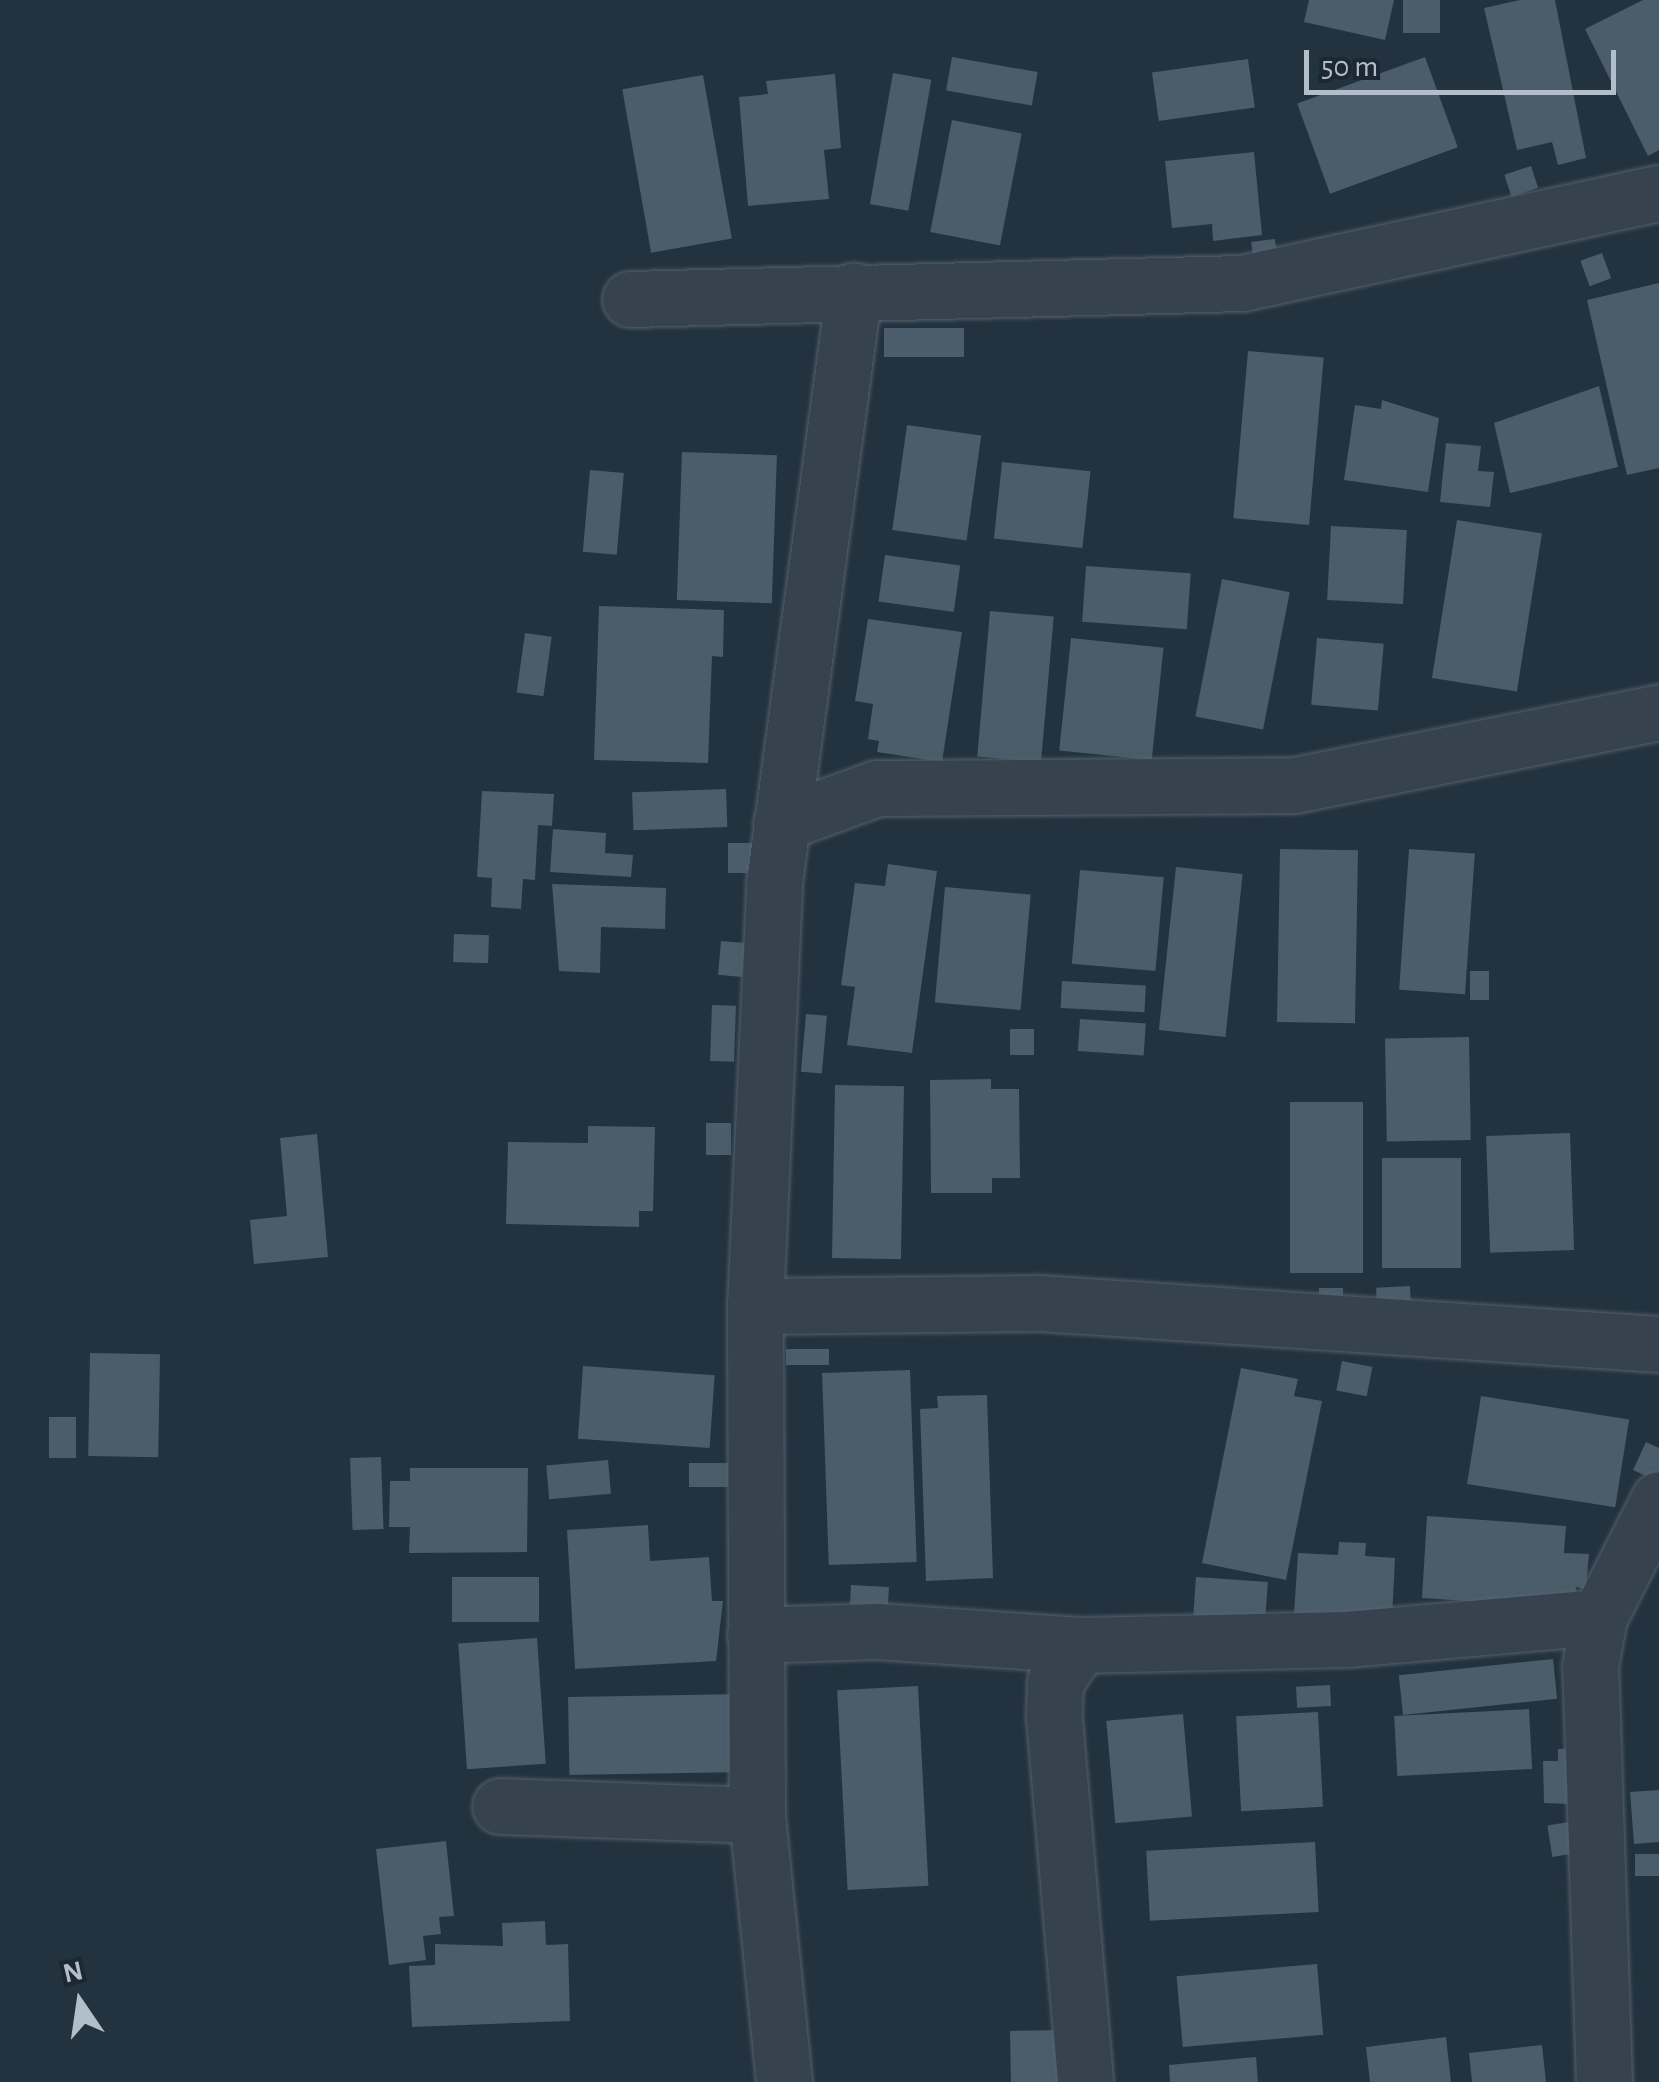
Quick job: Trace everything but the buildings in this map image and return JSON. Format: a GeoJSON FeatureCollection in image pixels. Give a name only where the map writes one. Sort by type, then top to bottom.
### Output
{"type":"FeatureCollection","features":[{"type":"Feature","properties":{"kind":"street"},"geometry":{"type":"LineString","coordinates":[[630,299],[854,290],[1060,294],[1242,283],[1659,193]]}},
{"type":"Feature","properties":{"kind":"street"},"geometry":{"type":"LineString","coordinates":[[784,2082],[758,1814],[755,1306],[781,823],[854,290]]}},
{"type":"Feature","properties":{"kind":"street"},"geometry":{"type":"LineString","coordinates":[[781,823],[877,788],[1295,784],[1659,712]]}},
{"type":"Feature","properties":{"kind":"street"},"geometry":{"type":"LineString","coordinates":[[755,1306],[1040,1303],[1659,1344]]}},
{"type":"Feature","properties":{"kind":"street"},"geometry":{"type":"LineString","coordinates":[[1604,2082],[1588,1789],[1599,1617],[1659,1499]]}},
{"type":"Feature","properties":{"kind":"street"},"geometry":{"type":"LineString","coordinates":[[756,1635],[876,1631],[1080,1645],[1347,1639],[1599,1617]]}},
{"type":"Feature","properties":{"kind":"street"},"geometry":{"type":"LineString","coordinates":[[1080,1645],[1055,1682],[1054,1718],[1085,2082]]}},
{"type":"Feature","properties":{"kind":"street"},"geometry":{"type":"LineString","coordinates":[[500,1806],[758,1814]]}}]}
